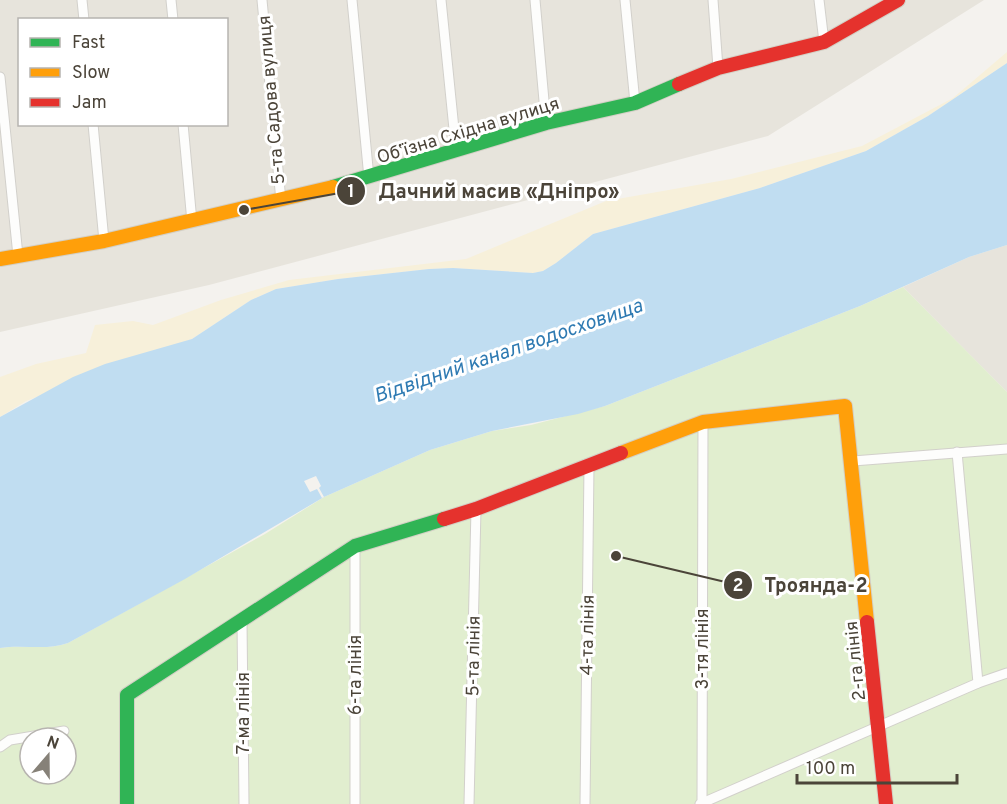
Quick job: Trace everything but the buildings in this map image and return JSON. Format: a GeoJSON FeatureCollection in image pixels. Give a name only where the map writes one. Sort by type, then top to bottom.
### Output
{"type":"FeatureCollection","features":[{"type":"Feature","properties":{"kind":"street"},"geometry":{"type":"LineString","coordinates":[[82,0],[84,18]]}},
{"type":"Feature","properties":{"kind":"street"},"geometry":{"type":"LineString","coordinates":[[171,0],[173,18]]}},
{"type":"Feature","properties":{"kind":"street","name":"5-та Садова вулиця"},"geometry":{"type":"LineString","coordinates":[[262,0],[281,201]]}},
{"type":"Feature","properties":{"kind":"street"},"geometry":{"type":"LineString","coordinates":[[352,0],[369,178]]}},
{"type":"Feature","properties":{"kind":"street"},"geometry":{"type":"LineString","coordinates":[[441,0],[456,149]]}},
{"type":"Feature","properties":{"kind":"street"},"geometry":{"type":"LineString","coordinates":[[534,0],[546,123]]}},
{"type":"Feature","properties":{"kind":"street"},"geometry":{"type":"LineString","coordinates":[[625,0],[635,103]]}},
{"type":"Feature","properties":{"kind":"street"},"geometry":{"type":"LineString","coordinates":[[713,0],[718,68]]}},
{"type":"Feature","properties":{"kind":"street"},"geometry":{"type":"LineString","coordinates":[[819,0],[824,42]]}},
{"type":"Feature","properties":{"kind":"street","name":"Обʼїзна Східна вулиця"},"geometry":{"type":"LineString","coordinates":[[0,259],[104,242],[281,201],[369,178],[456,149],[546,123],[635,103],[718,68],[824,42],[898,0]]}},
{"type":"Feature","properties":{"kind":"street"},"geometry":{"type":"LineString","coordinates":[[0,77],[18,256]]}},
{"type":"Feature","properties":{"kind":"street"},"geometry":{"type":"LineString","coordinates":[[93,126],[104,242]]}},
{"type":"Feature","properties":{"kind":"street"},"geometry":{"type":"LineString","coordinates":[[183,126],[192,222]]}},
{"type":"Feature","properties":{"kind":"street","name":"2-га лінія"},"geometry":{"type":"LineString","coordinates":[[703,422],[846,406],[880,726],[886,804]]}},
{"type":"Feature","properties":{"kind":"street"},"geometry":{"type":"LineString","coordinates":[[127,804],[126,695],[355,546],[476,509],[703,422]]}},
{"type":"Feature","properties":{"kind":"street","name":"3-тя лінія"},"geometry":{"type":"LineString","coordinates":[[701,804],[703,422]]}},
{"type":"Feature","properties":{"kind":"street"},"geometry":{"type":"LineString","coordinates":[[853,461],[1007,449]]}},
{"type":"Feature","properties":{"kind":"street"},"geometry":{"type":"LineString","coordinates":[[957,452],[978,683]]}},
{"type":"Feature","properties":{"kind":"street","name":"4-та лінія"},"geometry":{"type":"LineString","coordinates":[[585,804],[589,466]]}},
{"type":"Feature","properties":{"kind":"street","name":"5-та лінія"},"geometry":{"type":"LineString","coordinates":[[469,804],[476,509]]}},
{"type":"Feature","properties":{"kind":"street","name":"6-та лінія"},"geometry":{"type":"LineString","coordinates":[[355,546],[356,804]]}},
{"type":"Feature","properties":{"kind":"street","name":"7-ма лінія"},"geometry":{"type":"LineString","coordinates":[[242,621],[244,804]]}},
{"type":"Feature","properties":{"kind":"street"},"geometry":{"type":"LineString","coordinates":[[701,804],[978,683],[1007,673]]}},
{"type":"Feature","properties":{"kind":"street"},"geometry":{"type":"LineString","coordinates":[[0,747],[10,740],[18,739]]}},
{"type":"Feature","properties":{"kind":"shaded area"},"geometry":{"type":"Polygon","coordinates":[[[0,0],[984,0],[768,136],[209,285],[0,332],[0,0]]]}},
{"type":"Feature","properties":{"kind":"shaded area"},"geometry":{"type":"Polygon","coordinates":[[[1007,245],[1007,392],[903,287],[969,257],[1007,245]]]}},
{"type":"Feature","properties":{"kind":"green space"},"geometry":{"type":"Polygon","coordinates":[[[903,287],[1007,392],[1007,804],[0,804],[0,648],[51,647],[68,643],[265,534],[324,497],[430,450],[492,431],[531,425],[605,406],[903,287]]]}},
{"type":"Feature","properties":{"kind":"sand"},"geometry":{"type":"Polygon","coordinates":[[[1007,52],[1007,63],[928,116],[866,151],[760,188],[593,234],[543,271],[533,273],[453,268],[429,269],[338,279],[276,289],[251,300],[192,339],[26,401],[0,417],[0,377],[36,364],[86,353],[95,325],[133,321],[153,325],[221,300],[289,280],[466,259],[606,201],[731,179],[862,146],[953,98],[1007,52]]]}},
{"type":"Feature","properties":{"kind":"water","name":"Відвідний канал водосховища"},"geometry":{"type":"Polygon","coordinates":[[[1007,63],[1007,245],[969,257],[860,306],[605,406],[578,414],[492,431],[430,450],[324,497],[185,579],[68,643],[51,647],[0,648],[0,417],[73,377],[105,364],[192,339],[251,300],[276,289],[338,279],[429,269],[453,268],[533,273],[543,271],[593,234],[760,188],[866,151],[928,116],[1007,63]]]}},
{"type":"Feature","properties":{"kind":"pier"},"geometry":{"type":"Polygon","coordinates":[[[316,476],[324,497],[322,498],[317,489],[310,492],[304,481],[316,476]]]}},
{"type":"Feature","properties":{"kind":"traffic: fast"},"geometry":{"type":"LineString","coordinates":[[333,187],[546,123],[635,103],[679,84]]}},
{"type":"Feature","properties":{"kind":"traffic: fast"},"geometry":{"type":"LineString","coordinates":[[127,804],[127,695],[355,546],[444,519]]}},
{"type":"Feature","properties":{"kind":"traffic: slow"},"geometry":{"type":"LineString","coordinates":[[0,259],[104,241],[333,187]]}},
{"type":"Feature","properties":{"kind":"traffic: slow"},"geometry":{"type":"LineString","coordinates":[[621,453],[703,422],[845,406],[867,622]]}},
{"type":"Feature","properties":{"kind":"traffic: jam"},"geometry":{"type":"LineString","coordinates":[[679,84],[718,68],[824,42],[898,0]]}},
{"type":"Feature","properties":{"kind":"traffic: jam"},"geometry":{"type":"LineString","coordinates":[[444,519],[476,509],[621,453]]}},
{"type":"Feature","properties":{"kind":"traffic: jam"},"geometry":{"type":"LineString","coordinates":[[867,622],[886,804]]}},
{"type":"Feature","properties":{"kind":"place","name":"Дачний масив «Дніпро»"},"geometry":{"type":"Point","coordinates":[244,210]}},
{"type":"Feature","properties":{"kind":"place","name":"Троянда-2"},"geometry":{"type":"Point","coordinates":[616,556]}}]}
